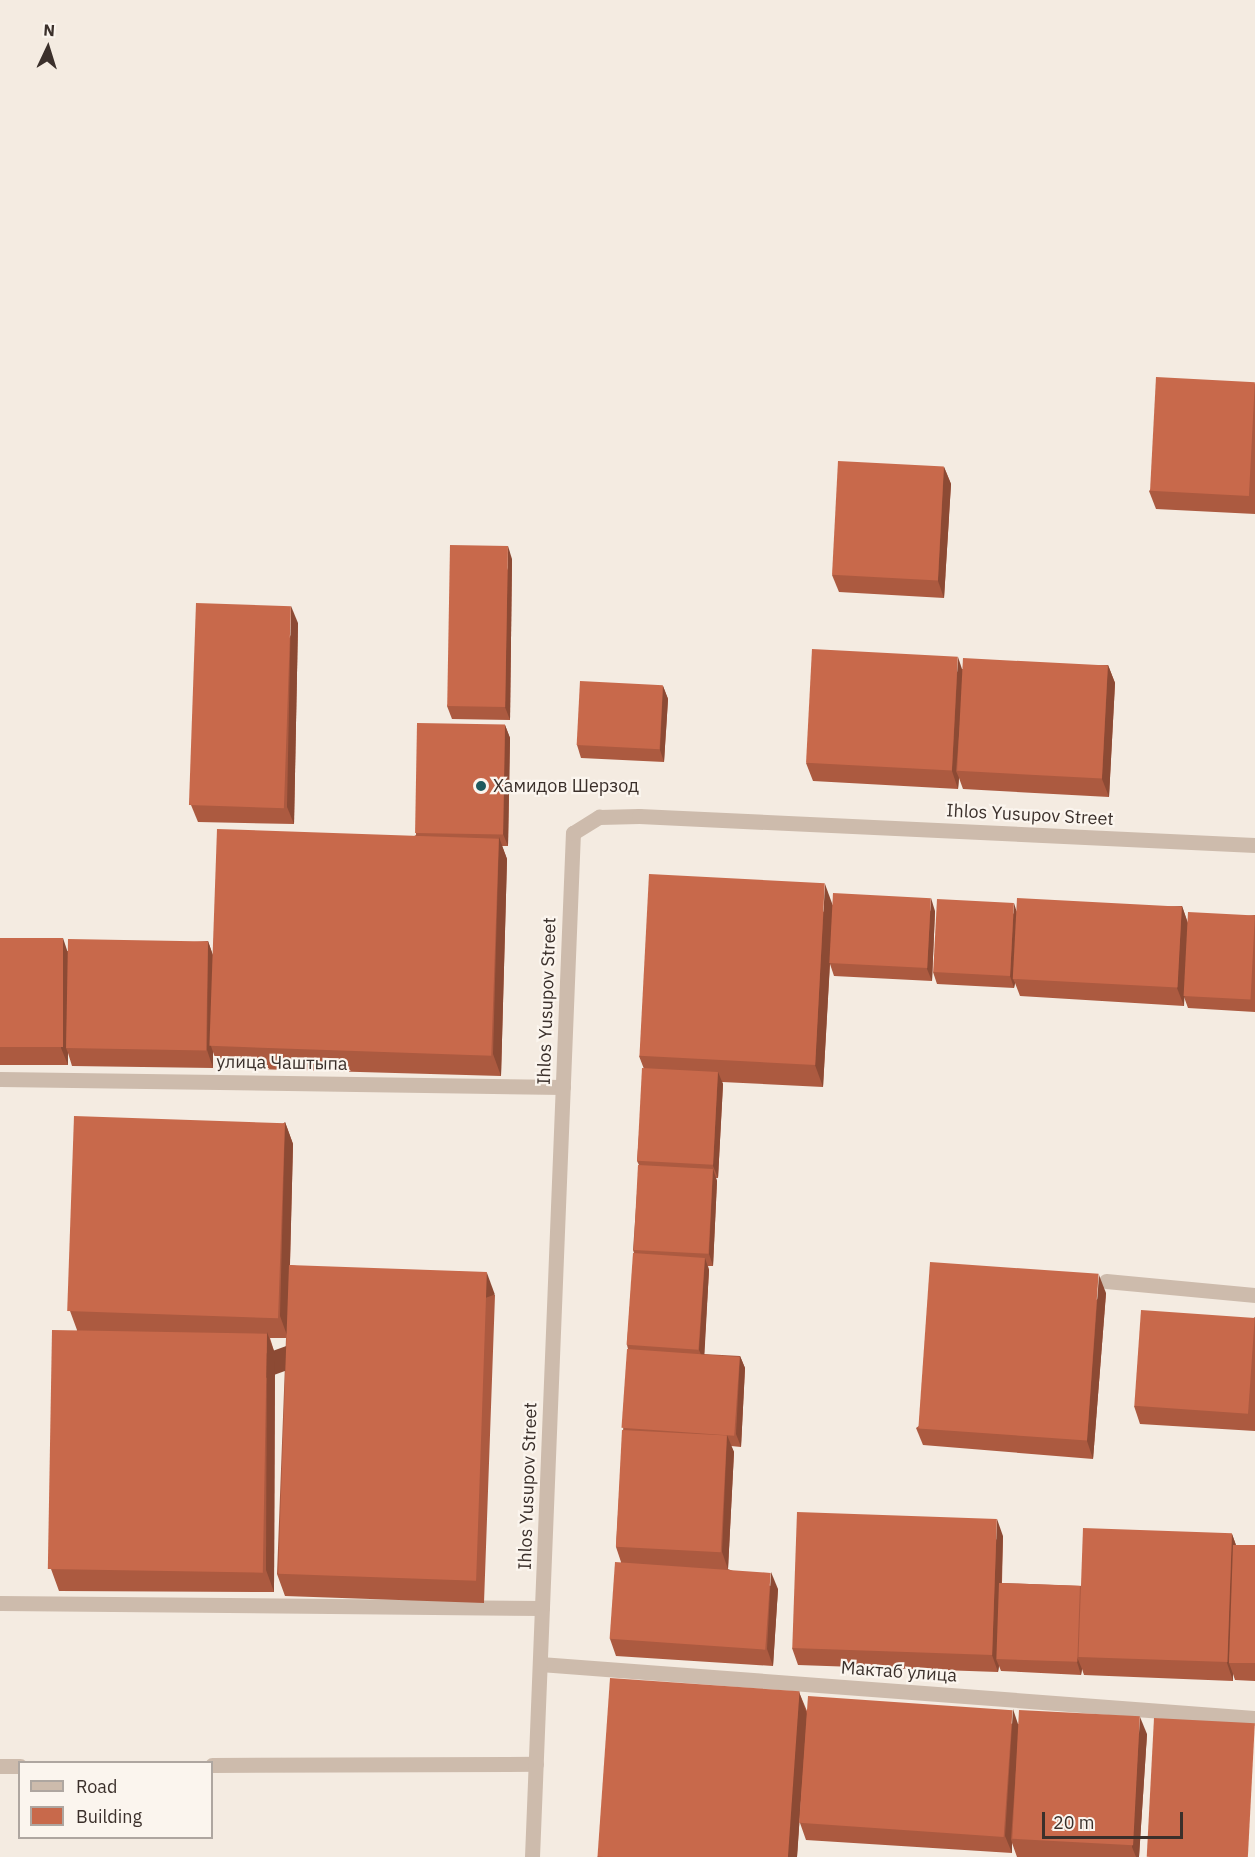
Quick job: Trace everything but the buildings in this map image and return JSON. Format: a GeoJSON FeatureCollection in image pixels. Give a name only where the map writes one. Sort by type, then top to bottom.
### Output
{"type":"FeatureCollection","features":[{"type":"Feature","properties":{"kind":"street","name":"Ihlos Yusupov Street"},"geometry":{"type":"LineString","coordinates":[[532,1857],[573,833],[599,817],[1255,845]]}},
{"type":"Feature","properties":{"kind":"street","name":"улица Чаштыпа"},"geometry":{"type":"LineString","coordinates":[[0,1079],[563,1087]]}},
{"type":"Feature","properties":{"kind":"street"},"geometry":{"type":"LineString","coordinates":[[1106,1281],[1255,1295]]}},
{"type":"Feature","properties":{"kind":"street"},"geometry":{"type":"LineString","coordinates":[[0,1603],[542,1608]]}},
{"type":"Feature","properties":{"kind":"street","name":"Мактаб улица"},"geometry":{"type":"LineString","coordinates":[[540,1664],[1255,1718]]}},
{"type":"Feature","properties":{"kind":"street"},"geometry":{"type":"LineString","coordinates":[[213,1765],[536,1764]]}},
{"type":"Feature","properties":{"kind":"street"},"geometry":{"type":"LineString","coordinates":[[0,1766],[18,1766]]}},
{"type":"Feature","properties":{"kind":"place","name":"Хамидов Шерзод"},"geometry":{"type":"Point","coordinates":[481,786]}}]}
